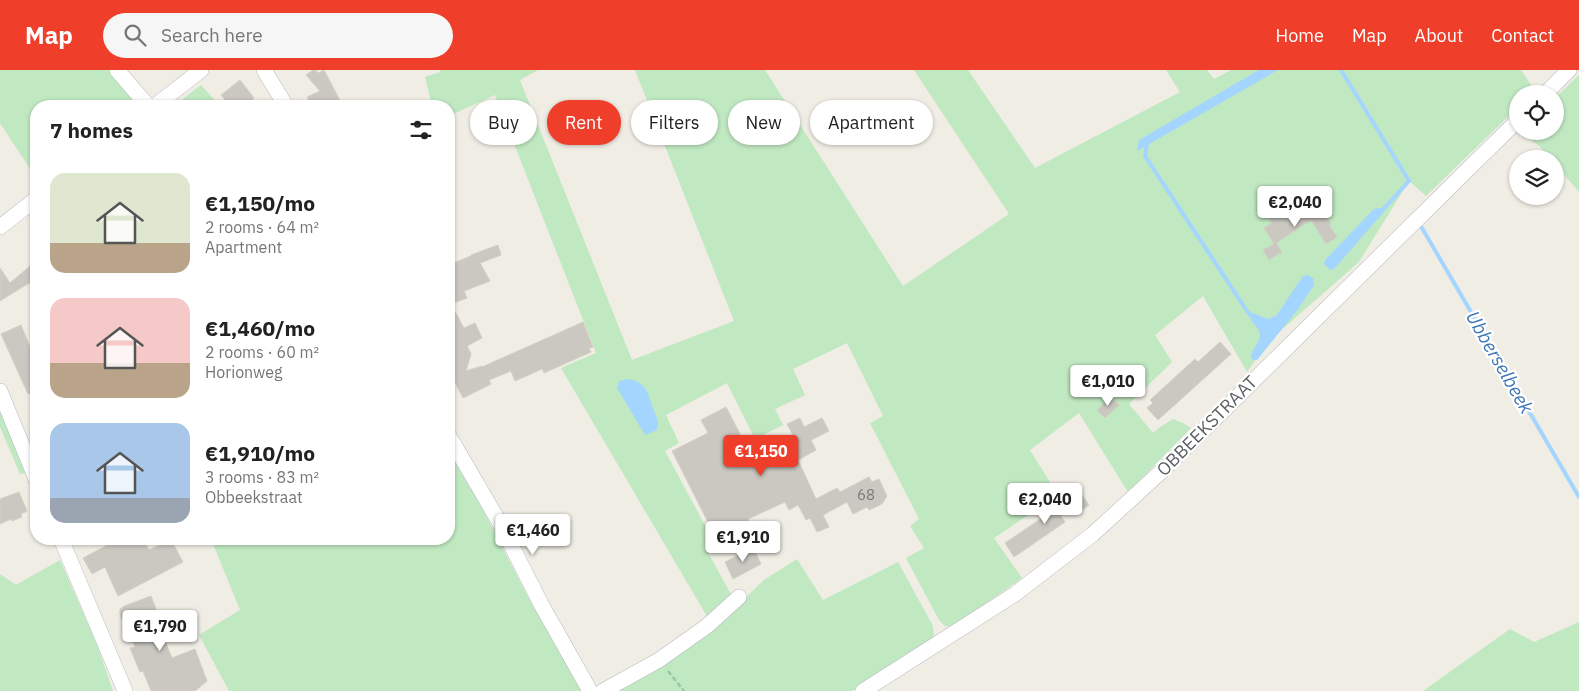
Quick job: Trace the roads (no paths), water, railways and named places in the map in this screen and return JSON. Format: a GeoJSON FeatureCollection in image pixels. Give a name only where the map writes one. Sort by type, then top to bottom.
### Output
{"type":"FeatureCollection","features":[{"type":"Feature","properties":{"kind":"street"},"geometry":{"type":"LineString","coordinates":[[118,70],[143,100]]}},
{"type":"Feature","properties":{"kind":"street"},"geometry":{"type":"LineString","coordinates":[[163,100],[201,70]]}},
{"type":"Feature","properties":{"kind":"street"},"geometry":{"type":"LineString","coordinates":[[264,70],[282,100]]}},
{"type":"Feature","properties":{"kind":"street"},"geometry":{"type":"LineString","coordinates":[[1553,85],[1569,70]]}},
{"type":"Feature","properties":{"kind":"street","name":"OBBEEKSTRAAT"},"geometry":{"type":"LineString","coordinates":[[863,691],[1015,594],[1093,534],[1165,468],[1509,129]]}},
{"type":"Feature","properties":{"kind":"street"},"geometry":{"type":"LineString","coordinates":[[0,227],[30,204]]}},
{"type":"Feature","properties":{"kind":"street"},"geometry":{"type":"LineString","coordinates":[[0,391],[30,464]]}},
{"type":"Feature","properties":{"kind":"street"},"geometry":{"type":"LineString","coordinates":[[455,446],[501,525],[541,604],[590,691]]}},
{"type":"Feature","properties":{"kind":"street"},"geometry":{"type":"LineString","coordinates":[[63,545],[124,691]]}},
{"type":"Feature","properties":{"kind":"street"},"geometry":{"type":"LineString","coordinates":[[603,691],[659,660],[707,626],[739,597]]}},
{"type":"Feature","properties":{"kind":"water"},"geometry":{"type":"Polygon","coordinates":[[[1259,70],[1278,70],[1137,151],[1139,140],[1259,70]]]}},
{"type":"Feature","properties":{"kind":"water"},"geometry":{"type":"Polygon","coordinates":[[[1381,208],[1382,214],[1334,269],[1330,270],[1324,264],[1325,260],[1374,209],[1381,208]]]}},
{"type":"Feature","properties":{"kind":"water"},"geometry":{"type":"Polygon","coordinates":[[[1308,275],[1313,278],[1314,285],[1299,308],[1257,360],[1253,360],[1251,355],[1260,334],[1250,316],[1253,313],[1267,319],[1276,316],[1303,276],[1308,275]]]}},
{"type":"Feature","properties":{"kind":"water"},"geometry":{"type":"Polygon","coordinates":[[[628,379],[640,383],[646,390],[657,420],[657,430],[645,435],[617,388],[619,381],[628,379]]]}},
{"type":"Feature","properties":{"kind":"waterway"},"geometry":{"type":"LineString","coordinates":[[1341,70],[1409,181],[1379,214]]}},
{"type":"Feature","properties":{"kind":"waterway"},"geometry":{"type":"LineString","coordinates":[[1148,142],[1145,156],[1254,319]]}},
{"type":"Feature","properties":{"kind":"waterway","name":"Ubberselbeek"},"geometry":{"type":"LineString","coordinates":[[1422,228],[1579,497]]}}]}
